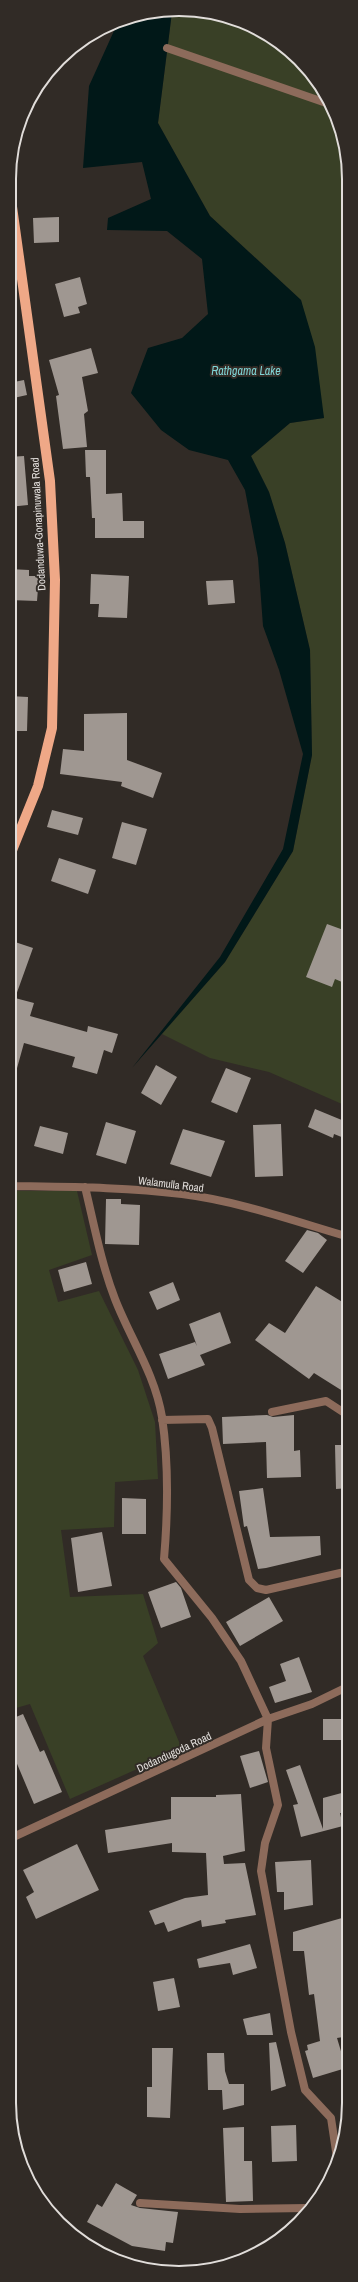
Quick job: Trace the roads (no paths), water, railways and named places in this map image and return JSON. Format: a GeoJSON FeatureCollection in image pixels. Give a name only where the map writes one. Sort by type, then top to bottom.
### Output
{"type":"FeatureCollection","features":[{"type":"Feature","properties":{"kind":"main road","name":"Dodanduwa-Gonapinuwala Road"},"geometry":{"type":"LineString","coordinates":[[16,236],[50,481],[55,580],[52,728],[38,786],[16,841]]}},
{"type":"Feature","properties":{"kind":"street"},"geometry":{"type":"LineString","coordinates":[[167,48],[322,102]]}},
{"type":"Feature","properties":{"kind":"street","name":"Walamulla Road"},"geometry":{"type":"LineString","coordinates":[[16,1186],[85,1187],[183,1194],[249,1209],[342,1235]]}},
{"type":"Feature","properties":{"kind":"street"},"geometry":{"type":"LineString","coordinates":[[85,1187],[100,1249],[115,1299],[148,1369],[162,1420],[168,1503],[164,1559],[212,1618],[241,1661],[268,1719],[266,1748],[278,1805],[265,1843],[262,1871],[291,2032],[305,2090],[331,2118],[335,2147]]}},
{"type":"Feature","properties":{"kind":"street"},"geometry":{"type":"LineString","coordinates":[[272,1412],[326,1401],[342,1411]]}},
{"type":"Feature","properties":{"kind":"street"},"geometry":{"type":"LineString","coordinates":[[162,1420],[208,1419],[212,1428],[249,1580],[257,1588],[266,1590],[342,1573]]}},
{"type":"Feature","properties":{"kind":"street","name":"Dodandugoda Road"},"geometry":{"type":"LineString","coordinates":[[16,1836],[268,1719],[312,1704],[342,1689]]}},
{"type":"Feature","properties":{"kind":"street"},"geometry":{"type":"LineString","coordinates":[[140,2203],[240,2209],[303,2208]]}},
{"type":"Feature","properties":{"kind":"water","name":"Rathgama Lake"},"geometry":{"type":"Polygon","coordinates":[[[171,16],[158,123],[210,216],[301,300],[315,347],[324,418],[290,423],[251,456],[269,492],[285,543],[310,650],[312,755],[293,851],[225,962],[132,1068],[220,957],[283,849],[303,754],[279,670],[263,626],[258,558],[245,490],[228,460],[189,450],[161,430],[131,393],[148,348],[182,338],[208,314],[202,259],[167,231],[107,230],[108,218],[151,199],[142,162],[83,168],[89,86],[115,29],[147,19],[171,16]]]}}]}
